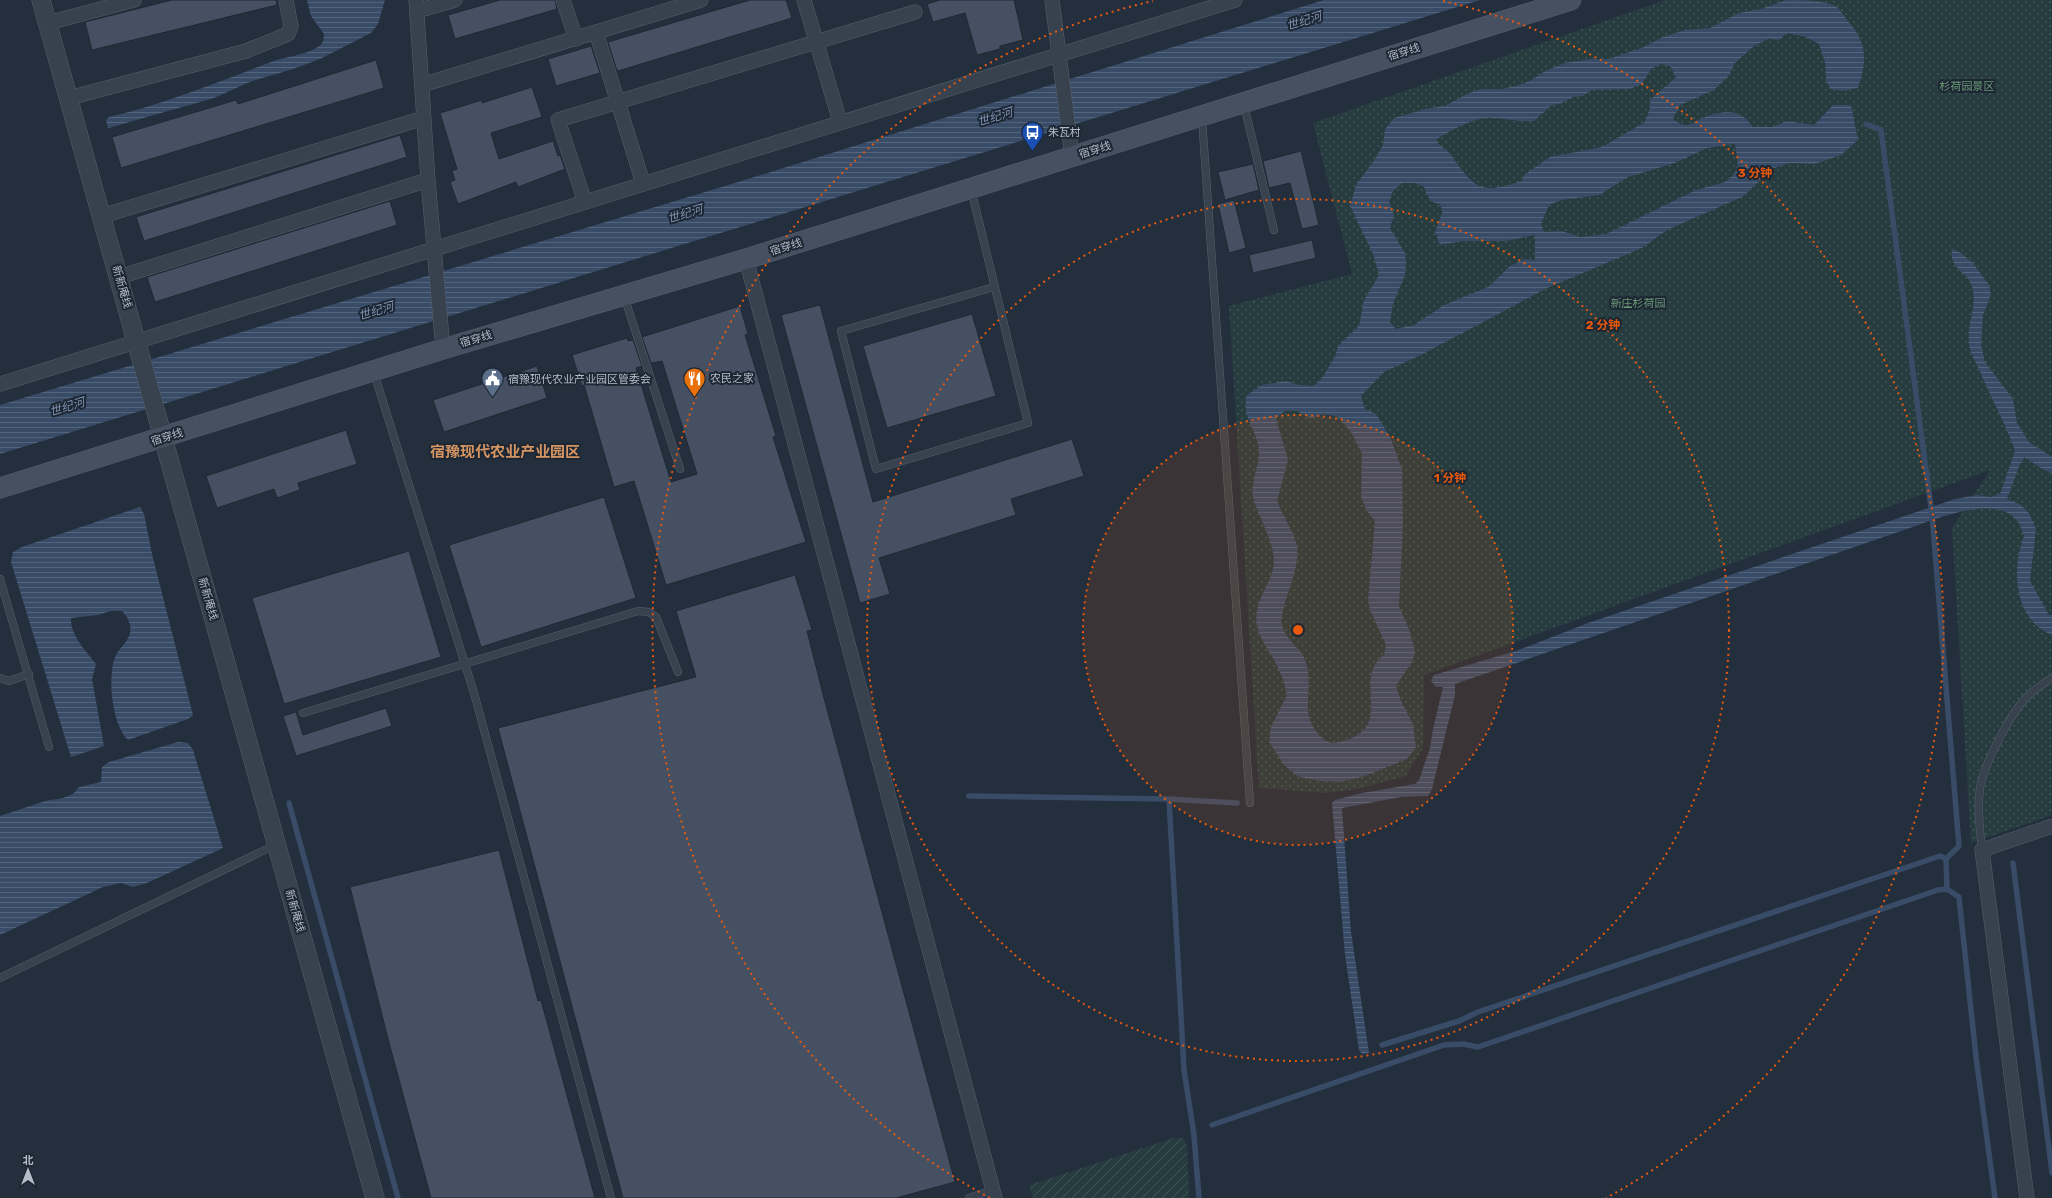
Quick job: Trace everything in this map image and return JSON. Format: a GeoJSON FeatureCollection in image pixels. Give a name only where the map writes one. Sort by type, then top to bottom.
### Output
{"type":"FeatureCollection","features":[{"type":"Feature","properties":{"kind":"main road","name":"宿穿线"},"geometry":{"type":"LineString","coordinates":[[0,488],[163,438],[443,348],[746,259],[970,189],[1070,147],[1202,116],[1571,0]]}},
{"type":"Feature","properties":{"kind":"street","name":"新新庵线"},"geometry":{"type":"LineString","coordinates":[[41,0],[139,346],[157,418],[375,1198]]}},
{"type":"Feature","properties":{"kind":"street"},"geometry":{"type":"LineString","coordinates":[[48,23],[134,0]]}},
{"type":"Feature","properties":{"kind":"street"},"geometry":{"type":"LineString","coordinates":[[69,98],[246,51],[278,39],[288,34],[290,26],[286,0]]}},
{"type":"Feature","properties":{"kind":"street"},"geometry":{"type":"LineString","coordinates":[[443,348],[428,180],[417,6],[455,0]]}},
{"type":"Feature","properties":{"kind":"street"},"geometry":{"type":"LineString","coordinates":[[563,0],[576,39]]}},
{"type":"Feature","properties":{"kind":"street"},"geometry":{"type":"LineString","coordinates":[[422,86],[701,0]]}},
{"type":"Feature","properties":{"kind":"street"},"geometry":{"type":"LineString","coordinates":[[804,0],[840,122]]}},
{"type":"Feature","properties":{"kind":"street"},"geometry":{"type":"LineString","coordinates":[[1052,0],[1070,147]]}},
{"type":"Feature","properties":{"kind":"street"},"geometry":{"type":"LineString","coordinates":[[0,384],[139,346],[435,254],[643,183],[840,122],[1060,57],[1236,0]]}},
{"type":"Feature","properties":{"kind":"street"},"geometry":{"type":"LineString","coordinates":[[585,202],[558,120],[915,12]]}},
{"type":"Feature","properties":{"kind":"street"},"geometry":{"type":"LineString","coordinates":[[596,32],[643,183]]}},
{"type":"Feature","properties":{"kind":"street"},"geometry":{"type":"LineString","coordinates":[[102,216],[424,118]]}},
{"type":"Feature","properties":{"kind":"street"},"geometry":{"type":"LineString","coordinates":[[119,277],[428,180]]}},
{"type":"Feature","properties":{"kind":"street"},"geometry":{"type":"LineString","coordinates":[[746,259],[993,1194]]}},
{"type":"Feature","properties":{"kind":"street"},"geometry":{"type":"LineString","coordinates":[[2026,1198],[1982,850],[2052,826]]}},
{"type":"Feature","properties":{"kind":"lane"},"geometry":{"type":"LineString","coordinates":[[1243,103],[1274,230]]}},
{"type":"Feature","properties":{"kind":"lane"},"geometry":{"type":"LineString","coordinates":[[1202,116],[1250,803]]}},
{"type":"Feature","properties":{"kind":"lane"},"geometry":{"type":"LineString","coordinates":[[970,189],[1028,423],[876,469],[841,331],[994,287]]}},
{"type":"Feature","properties":{"kind":"lane"},"geometry":{"type":"LineString","coordinates":[[624,295],[680,469]]}},
{"type":"Feature","properties":{"kind":"lane"},"geometry":{"type":"LineString","coordinates":[[373,371],[465,664],[611,1198]]}},
{"type":"Feature","properties":{"kind":"lane"},"geometry":{"type":"LineString","coordinates":[[0,579],[49,747]]}},
{"type":"Feature","properties":{"kind":"lane"},"geometry":{"type":"LineString","coordinates":[[303,712],[638,611],[648,612],[656,617],[678,672]]}},
{"type":"Feature","properties":{"kind":"lane"},"geometry":{"type":"LineString","coordinates":[[0,678],[9,681],[28,674]]}},
{"type":"Feature","properties":{"kind":"lane"},"geometry":{"type":"LineString","coordinates":[[1982,850],[1980,828],[1980,788],[1992,755],[2004,727],[2029,695],[2052,678]]}},
{"type":"Feature","properties":{"kind":"lane"},"geometry":{"type":"LineString","coordinates":[[0,978],[276,844]]}},
{"type":"Feature","properties":{"kind":"lane"},"geometry":{"type":"LineString","coordinates":[[969,1198],[993,1194]]}},
{"type":"Feature","properties":{"kind":"green space","name":"新庄杉荷园"},"geometry":{"type":"Polygon","coordinates":[[[1665,0],[2052,0],[2052,815],[1971,843],[1952,528],[1990,470],[1424,675],[1423,748],[1406,776],[1357,789],[1325,793],[1259,788],[1229,306],[1352,274],[1313,123],[1665,0]]]}},
{"type":"Feature","properties":{"kind":"green space"},"geometry":{"type":"Polygon","coordinates":[[[1174,1138],[1183,1138],[1187,1146],[1189,1198],[1033,1198],[1029,1185],[1174,1138]]]}},
{"type":"Feature","properties":{"kind":"water"},"geometry":{"type":"Polygon","coordinates":[[[307,0],[385,0],[378,24],[371,33],[320,59],[293,69],[252,81],[214,98],[108,128],[106,120],[109,117],[171,99],[271,62],[301,54],[318,47],[323,41],[324,34],[311,16],[307,0]]]}},
{"type":"Feature","properties":{"kind":"water","name":"世纪河"},"geometry":{"type":"Polygon","coordinates":[[[1324,0],[1480,0],[0,454],[0,405],[748,179],[1324,0]]]}},
{"type":"Feature","properties":{"kind":"water"},"geometry":{"type":"Polygon","coordinates":[[[1786,0],[1818,1],[1837,7],[1854,28],[1862,44],[1864,60],[1858,88],[1843,91],[1830,89],[1826,79],[1825,63],[1819,44],[1806,37],[1787,33],[1779,40],[1768,39],[1754,46],[1735,63],[1728,77],[1712,91],[1680,105],[1673,119],[1682,124],[1688,125],[1712,115],[1728,112],[1738,114],[1743,117],[1753,127],[1773,127],[1786,121],[1814,125],[1833,105],[1851,105],[1858,140],[1841,155],[1815,164],[1790,163],[1774,168],[1742,197],[1667,230],[1642,248],[1547,288],[1421,355],[1384,372],[1361,396],[1365,409],[1376,414],[1390,437],[1402,469],[1403,523],[1399,606],[1410,632],[1415,652],[1412,662],[1396,686],[1401,701],[1413,724],[1416,747],[1407,759],[1365,776],[1341,782],[1320,781],[1299,777],[1284,765],[1269,742],[1271,727],[1287,695],[1278,668],[1259,633],[1257,626],[1257,609],[1273,570],[1274,562],[1272,547],[1254,501],[1252,489],[1258,463],[1259,450],[1258,443],[1246,410],[1247,395],[1262,385],[1286,381],[1299,385],[1314,386],[1322,378],[1335,357],[1338,346],[1359,326],[1364,300],[1379,275],[1373,254],[1350,206],[1356,185],[1375,159],[1383,145],[1385,129],[1394,118],[1425,109],[1445,106],[1469,93],[1482,89],[1502,89],[1516,86],[1532,80],[1545,71],[1565,63],[1591,59],[1609,59],[1644,47],[1663,37],[1685,30],[1710,28],[1739,13],[1761,9],[1786,0]],[[1661,64],[1651,69],[1642,84],[1630,89],[1592,90],[1583,96],[1573,97],[1560,104],[1552,105],[1534,121],[1493,118],[1479,119],[1448,132],[1436,140],[1439,145],[1449,153],[1466,175],[1480,186],[1497,188],[1522,181],[1524,175],[1550,157],[1602,147],[1645,122],[1650,108],[1650,100],[1676,77],[1670,66],[1661,64]],[[1735,144],[1707,148],[1675,163],[1628,177],[1599,195],[1562,200],[1549,205],[1541,224],[1544,232],[1562,231],[1580,237],[1606,234],[1696,190],[1725,182],[1734,175],[1738,164],[1735,144]],[[1402,183],[1393,191],[1389,201],[1394,215],[1390,228],[1405,253],[1406,262],[1405,275],[1393,304],[1390,322],[1396,329],[1414,325],[1444,305],[1488,287],[1510,266],[1525,259],[1535,260],[1535,235],[1506,241],[1463,241],[1440,245],[1435,232],[1443,210],[1439,204],[1430,201],[1424,187],[1415,183],[1402,183]],[[1285,411],[1276,418],[1288,460],[1277,501],[1295,538],[1297,550],[1294,575],[1281,622],[1285,633],[1300,651],[1305,660],[1309,679],[1308,711],[1310,721],[1316,731],[1324,739],[1333,743],[1354,737],[1364,729],[1370,720],[1371,674],[1375,664],[1384,655],[1386,645],[1370,610],[1368,600],[1375,521],[1367,511],[1361,497],[1362,454],[1351,432],[1338,417],[1325,414],[1310,418],[1297,411],[1285,411]]]}},
{"type":"Feature","properties":{"kind":"water"},"geometry":{"type":"Polygon","coordinates":[[[1952,249],[1961,253],[1973,263],[1989,285],[1991,295],[1983,315],[1981,345],[1985,362],[2013,399],[2017,423],[2029,442],[2052,457],[2052,473],[2042,469],[2025,457],[2020,464],[2007,499],[2021,505],[2029,513],[2036,529],[2030,581],[2049,615],[2052,615],[2052,635],[2039,628],[2030,618],[2023,606],[2019,593],[2017,578],[2018,563],[2024,536],[2018,522],[2009,513],[1996,509],[1981,509],[1965,511],[1932,520],[1455,684],[1455,695],[1432,789],[1428,796],[1401,797],[1342,808],[1351,932],[1369,1053],[1362,1054],[1359,1050],[1345,955],[1332,803],[1335,800],[1362,793],[1415,784],[1419,780],[1430,748],[1443,687],[1436,687],[1431,681],[1434,675],[1516,651],[1588,623],[1955,499],[1977,495],[1991,497],[2000,494],[2015,451],[2007,430],[1970,351],[1969,330],[1974,301],[1972,287],[1967,277],[1953,262],[1952,249]]]}},
{"type":"Feature","properties":{"kind":"water"},"geometry":{"type":"Polygon","coordinates":[[[140,507],[144,514],[152,554],[193,715],[188,719],[128,740],[118,724],[113,702],[111,679],[115,656],[128,639],[130,632],[128,619],[122,611],[111,611],[98,615],[71,618],[71,624],[76,637],[96,664],[92,679],[104,746],[71,757],[11,562],[13,552],[22,547],[140,507]]]}},
{"type":"Feature","properties":{"kind":"water"},"geometry":{"type":"Polygon","coordinates":[[[178,742],[188,743],[193,750],[223,848],[147,883],[133,887],[121,883],[103,887],[0,935],[0,816],[45,801],[63,798],[73,794],[79,787],[101,782],[102,767],[109,762],[178,742]]]}},
{"type":"Feature","properties":{"kind":"building"},"geometry":{"type":"Polygon","coordinates":[[[172,0],[276,0],[277,5],[92,50],[85,22],[172,0]]]}},
{"type":"Feature","properties":{"kind":"building"},"geometry":{"type":"Polygon","coordinates":[[[500,0],[555,0],[557,9],[455,39],[448,15],[500,0]]]}},
{"type":"Feature","properties":{"kind":"building"},"geometry":{"type":"Polygon","coordinates":[[[750,0],[786,0],[792,18],[618,71],[616,68],[608,42],[750,0]]]}},
{"type":"Feature","properties":{"kind":"building"},"geometry":{"type":"Polygon","coordinates":[[[940,0],[1014,0],[1023,40],[1000,46],[1000,49],[977,55],[965,13],[933,22],[927,4],[940,0]]]}},
{"type":"Feature","properties":{"kind":"building"},"geometry":{"type":"Polygon","coordinates":[[[591,46],[600,73],[556,86],[548,59],[591,46]]]}},
{"type":"Feature","properties":{"kind":"building"},"geometry":{"type":"Polygon","coordinates":[[[376,60],[384,88],[121,168],[112,137],[236,100],[238,104],[376,60]]]}},
{"type":"Feature","properties":{"kind":"building"},"geometry":{"type":"Polygon","coordinates":[[[532,87],[542,117],[491,133],[499,159],[553,141],[558,156],[560,155],[565,169],[518,187],[516,182],[458,204],[450,182],[455,180],[452,171],[457,169],[440,113],[482,100],[482,103],[532,87]]]}},
{"type":"Feature","properties":{"kind":"building"},"geometry":{"type":"Polygon","coordinates":[[[400,135],[407,157],[144,241],[136,217],[400,135]]]}},
{"type":"Feature","properties":{"kind":"building"},"geometry":{"type":"Polygon","coordinates":[[[1301,151],[1319,225],[1302,229],[1290,183],[1269,188],[1263,161],[1301,151]]]}},
{"type":"Feature","properties":{"kind":"building"},"geometry":{"type":"Polygon","coordinates":[[[1253,164],[1259,190],[1225,200],[1218,172],[1253,164]]]}},
{"type":"Feature","properties":{"kind":"building"},"geometry":{"type":"Polygon","coordinates":[[[1234,200],[1246,248],[1229,253],[1218,204],[1234,200]]]}},
{"type":"Feature","properties":{"kind":"building"},"geometry":{"type":"Polygon","coordinates":[[[390,201],[397,225],[155,302],[147,277],[390,201]]]}},
{"type":"Feature","properties":{"kind":"building"},"geometry":{"type":"Polygon","coordinates":[[[1312,240],[1316,258],[1253,273],[1249,255],[1312,240]]]}},
{"type":"Feature","properties":{"kind":"building"},"geometry":{"type":"Polygon","coordinates":[[[820,305],[873,502],[1072,439],[1084,476],[1011,499],[1016,515],[879,558],[890,594],[860,603],[781,315],[820,305]]]}},
{"type":"Feature","properties":{"kind":"building"},"geometry":{"type":"Polygon","coordinates":[[[740,306],[748,334],[745,335],[776,436],[773,437],[806,542],[666,585],[634,481],[614,487],[584,385],[582,386],[572,355],[627,338],[628,341],[633,340],[642,366],[636,368],[671,482],[697,474],[662,361],[651,363],[642,337],[740,306]]]}},
{"type":"Feature","properties":{"kind":"building"},"geometry":{"type":"Polygon","coordinates":[[[972,314],[996,396],[887,428],[863,346],[972,314]]]}},
{"type":"Feature","properties":{"kind":"building"},"geometry":{"type":"Polygon","coordinates":[[[537,366],[547,398],[444,432],[433,400],[537,366]]]}},
{"type":"Feature","properties":{"kind":"building"},"geometry":{"type":"Polygon","coordinates":[[[346,430],[357,464],[298,483],[300,490],[277,498],[274,489],[217,508],[206,476],[346,430]]]}},
{"type":"Feature","properties":{"kind":"building"},"geometry":{"type":"Polygon","coordinates":[[[604,497],[636,598],[481,647],[449,545],[604,497]]]}},
{"type":"Feature","properties":{"kind":"building"},"geometry":{"type":"Polygon","coordinates":[[[409,551],[441,657],[284,704],[252,598],[409,551]]]}},
{"type":"Feature","properties":{"kind":"building"},"geometry":{"type":"Polygon","coordinates":[[[795,575],[812,630],[807,631],[824,698],[955,1182],[896,1198],[623,1198],[498,728],[696,677],[676,611],[795,575]]]}},
{"type":"Feature","properties":{"kind":"building"},"geometry":{"type":"Polygon","coordinates":[[[386,708],[392,726],[296,756],[283,716],[296,712],[303,735],[386,708]]]}},
{"type":"Feature","properties":{"kind":"building"},"geometry":{"type":"Polygon","coordinates":[[[499,850],[538,1001],[541,1000],[595,1198],[431,1198],[388,1039],[350,887],[499,850]]]}},
{"type":"Feature","properties":{"kind":"waterway"},"geometry":{"type":"LineString","coordinates":[[1866,124],[1881,130],[1932,515],[1959,846],[1946,859]]}},
{"type":"Feature","properties":{"kind":"waterway"},"geometry":{"type":"LineString","coordinates":[[969,796],[1169,799],[1237,803]]}},
{"type":"Feature","properties":{"kind":"waterway"},"geometry":{"type":"LineString","coordinates":[[1169,799],[1184,1070],[1194,1135],[1199,1198]]}},
{"type":"Feature","properties":{"kind":"waterway"},"geometry":{"type":"LineString","coordinates":[[289,803],[398,1198]]}},
{"type":"Feature","properties":{"kind":"waterway"},"geometry":{"type":"LineString","coordinates":[[1382,1045],[1459,1021],[1478,1012],[1940,856],[1946,859],[1947,889]]}},
{"type":"Feature","properties":{"kind":"waterway"},"geometry":{"type":"LineString","coordinates":[[2013,863],[2052,1173]]}},
{"type":"Feature","properties":{"kind":"waterway"},"geometry":{"type":"LineString","coordinates":[[1212,1125],[1444,1045],[1463,1044],[1478,1047],[1938,890],[1947,889],[1959,897],[1976,1057],[1995,1198]]}},
{"type":"Feature","properties":{"kind":"place","name":"朱瓦村"},"geometry":{"type":"Point","coordinates":[1032,152]}},
{"type":"Feature","properties":{"kind":"place","name":"宿豫现代农业产业园区管委会"},"geometry":{"type":"Point","coordinates":[492,398]}},
{"type":"Feature","properties":{"kind":"place","name":"农民之家"},"geometry":{"type":"Point","coordinates":[695,398]}},
{"type":"Feature","properties":{"kind":"district","name":"宿豫现代农业产业园区"},"geometry":{"type":"Point","coordinates":[505,452]}},
{"type":"Feature","properties":{"kind":"park label","name":"杉荷园景区"},"geometry":{"type":"Point","coordinates":[1967,86]}}]}
